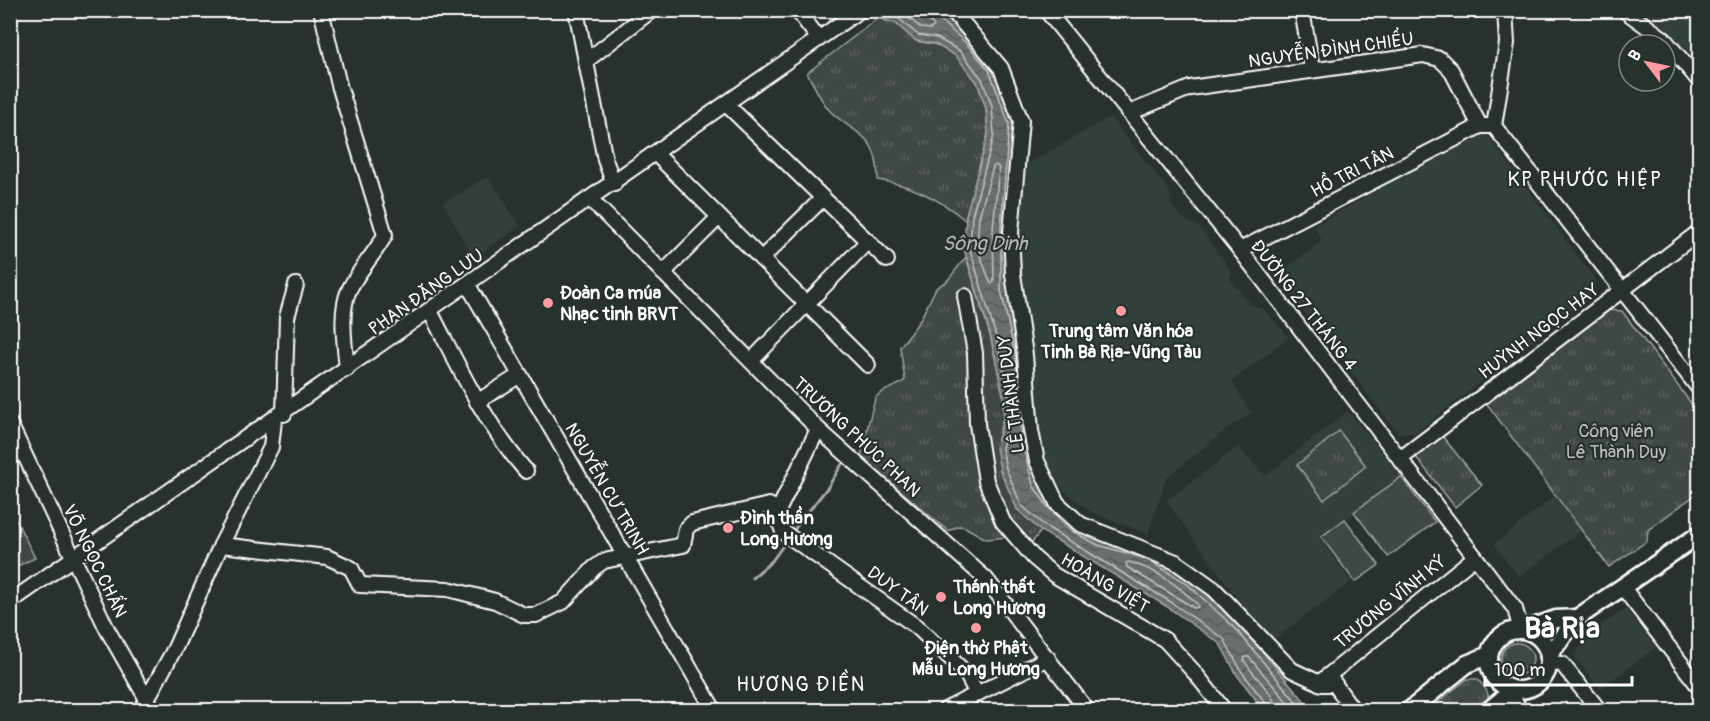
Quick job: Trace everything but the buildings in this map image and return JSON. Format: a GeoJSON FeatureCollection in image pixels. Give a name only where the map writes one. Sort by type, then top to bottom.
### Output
{"type":"FeatureCollection","features":[{"type":"Feature","properties":{"kind":"main road"},"geometry":{"type":"LineString","coordinates":[[1577,618],[1556,619],[1504,634],[1492,647],[1489,656],[1489,665],[1498,681],[1515,690],[1524,690],[1541,680],[1549,659],[1577,618],[1624,589],[1699,535]]}},
{"type":"Feature","properties":{"kind":"main road"},"geometry":{"type":"LineString","coordinates":[[1523,630],[1541,639],[1549,659]]}},
{"type":"Feature","properties":{"kind":"main road"},"geometry":{"type":"LineString","coordinates":[[1410,711],[1467,664],[1489,656]]}},
{"type":"Feature","properties":{"kind":"main road"},"geometry":{"type":"LineString","coordinates":[[1489,711],[1515,690]]}},
{"type":"Feature","properties":{"kind":"street"},"geometry":{"type":"LineString","coordinates":[[321,10],[339,86],[385,235],[349,290],[344,323],[347,369]]}},
{"type":"Feature","properties":{"kind":"street"},"geometry":{"type":"LineString","coordinates":[[576,10],[605,160],[614,184]]}},
{"type":"Feature","properties":{"kind":"street"},"geometry":{"type":"LineString","coordinates":[[586,61],[652,10]]}},
{"type":"Feature","properties":{"kind":"street"},"geometry":{"type":"LineString","coordinates":[[797,10],[821,38]]}},
{"type":"Feature","properties":{"kind":"street","name":"PHAN ĐĂNG LƯU"},"geometry":{"type":"LineString","coordinates":[[10,602],[614,184],[860,10]]}},
{"type":"Feature","properties":{"kind":"street","name":"LÊ THÀNH DUY"},"geometry":{"type":"LineString","coordinates":[[952,10],[1001,68],[1021,121],[1011,232],[1013,274],[1025,355],[1031,431],[1044,481],[1057,503],[1080,524],[1176,562],[1214,589],[1292,670],[1327,681]]}},
{"type":"Feature","properties":{"kind":"street","name":"ĐƯỜNG 27 THÁNG 4"},"geometry":{"type":"LineString","coordinates":[[1046,10],[1239,250],[1400,459],[1515,609],[1523,630]]}},
{"type":"Feature","properties":{"kind":"street"},"geometry":{"type":"LineString","coordinates":[[1302,10],[1312,69]]}},
{"type":"Feature","properties":{"kind":"street"},"geometry":{"type":"LineString","coordinates":[[1487,126],[1507,43],[1505,10]]}},
{"type":"Feature","properties":{"kind":"street"},"geometry":{"type":"LineString","coordinates":[[1624,10],[1664,39],[1700,82]]}},
{"type":"Feature","properties":{"kind":"street","name":"NGUYỄN ĐÌNH CHIỂU"},"geometry":{"type":"LineString","coordinates":[[1129,113],[1190,88],[1423,55],[1440,59],[1451,70],[1487,126],[1700,390]]}},
{"type":"Feature","properties":{"kind":"street"},"geometry":{"type":"LineString","coordinates":[[727,105],[887,260]]}},
{"type":"Feature","properties":{"kind":"street","name":"HỒ TRI TÂN"},"geometry":{"type":"LineString","coordinates":[[1239,250],[1487,126]]}},
{"type":"Feature","properties":{"kind":"street"},"geometry":{"type":"LineString","coordinates":[[656,154],[868,365]]}},
{"type":"Feature","properties":{"kind":"street"},"geometry":{"type":"LineString","coordinates":[[761,259],[823,198]]}},
{"type":"Feature","properties":{"kind":"street","name":"TRƯƠNG PHÚC PHAN"},"geometry":{"type":"LineString","coordinates":[[591,200],[818,429],[986,579],[1087,711]]}},
{"type":"Feature","properties":{"kind":"street"},"geometry":{"type":"LineString","coordinates":[[663,273],[719,217]]}},
{"type":"Feature","properties":{"kind":"street","name":"HUỲNH NGỌC HAY"},"geometry":{"type":"LineString","coordinates":[[1400,459],[1699,232]]}},
{"type":"Feature","properties":{"kind":"street"},"geometry":{"type":"LineString","coordinates":[[751,361],[868,241]]}},
{"type":"Feature","properties":{"kind":"street"},"geometry":{"type":"LineString","coordinates":[[147,706],[221,544],[271,447],[279,417],[286,317],[296,285]]}},
{"type":"Feature","properties":{"kind":"street","name":"NGUYỄN CƯ TRINH"},"geometry":{"type":"LineString","coordinates":[[468,285],[714,711]]}},
{"type":"Feature","properties":{"kind":"street","name":"HOÀNG VIỆT"},"geometry":{"type":"LineString","coordinates":[[965,296],[975,353],[977,424],[986,482],[1003,522],[1034,558],[1054,575],[1165,640],[1195,673],[1224,711]]}},
{"type":"Feature","properties":{"kind":"street"},"geometry":{"type":"LineString","coordinates":[[430,311],[477,402],[508,450],[526,471]]}},
{"type":"Feature","properties":{"kind":"street"},"geometry":{"type":"LineString","coordinates":[[477,402],[520,375]]}},
{"type":"Feature","properties":{"kind":"street","name":"VÕ NGỌC CHẤN"},"geometry":{"type":"LineString","coordinates":[[10,424],[73,560],[147,706]]}},
{"type":"Feature","properties":{"kind":"street"},"geometry":{"type":"LineString","coordinates":[[777,513],[818,429]]}},
{"type":"Feature","properties":{"kind":"street"},"geometry":{"type":"LineString","coordinates":[[221,544],[327,558],[351,568],[360,585],[448,589],[495,601],[524,615],[536,615],[555,608],[584,581],[594,568],[604,561],[683,545],[686,529],[692,523],[762,505],[775,508],[777,513]]}},
{"type":"Feature","properties":{"kind":"street","name":"DUY TÂN"},"geometry":{"type":"LineString","coordinates":[[777,513],[783,532],[917,627],[966,673],[977,694]]}},
{"type":"Feature","properties":{"kind":"street","name":"TRƯƠNG VĨNH KÝ"},"geometry":{"type":"LineString","coordinates":[[1327,681],[1475,557]]}},
{"type":"Feature","properties":{"kind":"street"},"geometry":{"type":"LineString","coordinates":[[1624,589],[1700,688]]}},
{"type":"Feature","properties":{"kind":"street"},"geometry":{"type":"LineString","coordinates":[[946,710],[1048,658]]}},
{"type":"Feature","properties":{"kind":"street"},"geometry":{"type":"LineString","coordinates":[[1549,659],[1562,664],[1599,711]]}},
{"type":"Feature","properties":{"kind":"street"},"geometry":{"type":"LineString","coordinates":[[1327,681],[1353,711]]}},
{"type":"Feature","properties":{"kind":"street"},"geometry":{"type":"LineString","coordinates":[[1515,690],[1513,698],[1520,711]]}},
{"type":"Feature","properties":{"kind":"shaded area"},"geometry":{"type":"Polygon","coordinates":[[[1637,11],[1699,11],[1699,73],[1677,45],[1677,33],[1667,33],[1661,25],[1637,11]]]}},
{"type":"Feature","properties":{"kind":"shaded area","name":"Trung tâm Văn hóa Tỉnh Bà Rịa-Vũng Tàu"},"geometry":{"type":"Polygon","coordinates":[[[1110,117],[1170,191],[1170,204],[1185,220],[1199,227],[1232,272],[1230,280],[1251,305],[1263,309],[1289,337],[1232,381],[1251,413],[1228,428],[1166,478],[1148,534],[1091,512],[1050,479],[1039,450],[1015,251],[1020,168],[1110,117]]]}},
{"type":"Feature","properties":{"kind":"shaded area"},"geometry":{"type":"Polygon","coordinates":[[[1478,133],[1487,135],[1595,279],[1593,295],[1415,433],[1398,433],[1276,276],[1322,241],[1314,226],[1478,133]]]}},
{"type":"Feature","properties":{"kind":"shaded area"},"geometry":{"type":"Polygon","coordinates":[[[488,176],[520,226],[482,252],[470,252],[443,203],[488,176]]]}},
{"type":"Feature","properties":{"kind":"shaded area"},"geometry":{"type":"Polygon","coordinates":[[[1348,411],[1402,476],[1320,539],[1351,582],[1270,642],[1166,501],[1238,447],[1265,476],[1348,411]]]}},
{"type":"Feature","properties":{"kind":"shaded area"},"geometry":{"type":"Polygon","coordinates":[[[1554,497],[1581,531],[1519,577],[1494,544],[1554,497]]]}},
{"type":"Feature","properties":{"kind":"shaded area"},"geometry":{"type":"Polygon","coordinates":[[[1626,609],[1656,647],[1600,689],[1574,656],[1591,631],[1626,609]]]}},
{"type":"Feature","properties":{"kind":"green space"},"geometry":{"type":"Polygon","coordinates":[[[878,18],[896,23],[916,41],[935,44],[957,56],[977,82],[986,108],[988,134],[965,220],[924,194],[902,185],[878,180],[877,164],[870,144],[829,110],[807,73],[878,18]]]}},
{"type":"Feature","properties":{"kind":"green space"},"geometry":{"type":"Polygon","coordinates":[[[966,257],[990,335],[1003,394],[1004,416],[999,432],[1017,509],[1041,531],[1029,546],[1009,537],[986,539],[965,527],[959,526],[948,531],[861,457],[876,397],[905,380],[900,347],[920,320],[936,288],[947,281],[966,257]]]}},
{"type":"Feature","properties":{"kind":"green space","name":"Công viên Lê Thành Duy"},"geometry":{"type":"Polygon","coordinates":[[[1609,310],[1622,311],[1699,414],[1699,496],[1695,495],[1648,530],[1647,541],[1609,567],[1487,404],[1609,310]]]}},
{"type":"Feature","properties":{"kind":"green space"},"geometry":{"type":"Polygon","coordinates":[[[1339,431],[1366,466],[1324,500],[1297,465],[1339,431]]]}},
{"type":"Feature","properties":{"kind":"green space"},"geometry":{"type":"Polygon","coordinates":[[[1442,436],[1482,485],[1455,507],[1416,457],[1442,436]]]}},
{"type":"Feature","properties":{"kind":"green space"},"geometry":{"type":"Polygon","coordinates":[[[1401,477],[1435,522],[1388,557],[1354,512],[1401,477]]]}},
{"type":"Feature","properties":{"kind":"green space"},"geometry":{"type":"Polygon","coordinates":[[[10,508],[35,558],[11,569],[10,569],[10,508]]]}},
{"type":"Feature","properties":{"kind":"green space"},"geometry":{"type":"Polygon","coordinates":[[[1345,519],[1379,565],[1355,582],[1321,537],[1345,519]]]}},
{"type":"Feature","properties":{"kind":"green space"},"geometry":{"type":"Polygon","coordinates":[[[1517,643],[1528,648],[1533,659],[1528,670],[1517,675],[1506,670],[1501,659],[1506,648],[1517,643]]]}},
{"type":"Feature","properties":{"kind":"green space"},"geometry":{"type":"Polygon","coordinates":[[[1467,679],[1477,679],[1487,691],[1488,699],[1483,705],[1461,710],[1428,710],[1467,679]]]}},
{"type":"Feature","properties":{"kind":"water","name":"Sông Dinh"},"geometry":{"type":"Polygon","coordinates":[[[851,11],[933,11],[945,15],[994,67],[1015,123],[1007,229],[1007,289],[1022,358],[1033,466],[1038,483],[1051,502],[1190,578],[1239,624],[1312,710],[1264,710],[1237,675],[1220,644],[1166,606],[1041,531],[1017,509],[1000,470],[996,447],[1004,416],[1003,394],[990,334],[964,249],[966,215],[988,134],[986,108],[977,82],[956,56],[935,44],[916,41],[895,23],[851,11]]]}},
{"type":"Feature","properties":{"kind":"waterway"},"geometry":{"type":"LineString","coordinates":[[792,532],[828,487],[842,464]]}},
{"type":"Feature","properties":{"kind":"waterway"},"geometry":{"type":"LineString","coordinates":[[752,578],[772,561],[787,540]]}},
{"type":"Feature","properties":{"kind":"place","name":"Đoàn Ca múa Nhạc tỉnh BRVT"},"geometry":{"type":"Point","coordinates":[548,303]}},
{"type":"Feature","properties":{"kind":"place","name":"Trung tâm Văn hóa Tỉnh Bà Rịa-Vũng Tàu"},"geometry":{"type":"Point","coordinates":[1121,311]}},
{"type":"Feature","properties":{"kind":"place","name":"Đình thần Long Hương"},"geometry":{"type":"Point","coordinates":[728,528]}},
{"type":"Feature","properties":{"kind":"place","name":"Thánh thất Long Hương"},"geometry":{"type":"Point","coordinates":[941,597]}},
{"type":"Feature","properties":{"kind":"place","name":"Điện thờ Phật Mẫu Long Hương"},"geometry":{"type":"Point","coordinates":[976,628]}},
{"type":"Feature","properties":{"kind":"district","name":"KP PHƯỚC HIỆP"},"geometry":{"type":"Point","coordinates":[1585,179]}},
{"type":"Feature","properties":{"kind":"district","name":"Bà Rịa"},"geometry":{"type":"Point","coordinates":[1562,628]}},
{"type":"Feature","properties":{"kind":"district","name":"HƯƠNG ĐIỀN"},"geometry":{"type":"Point","coordinates":[801,684]}}]}
